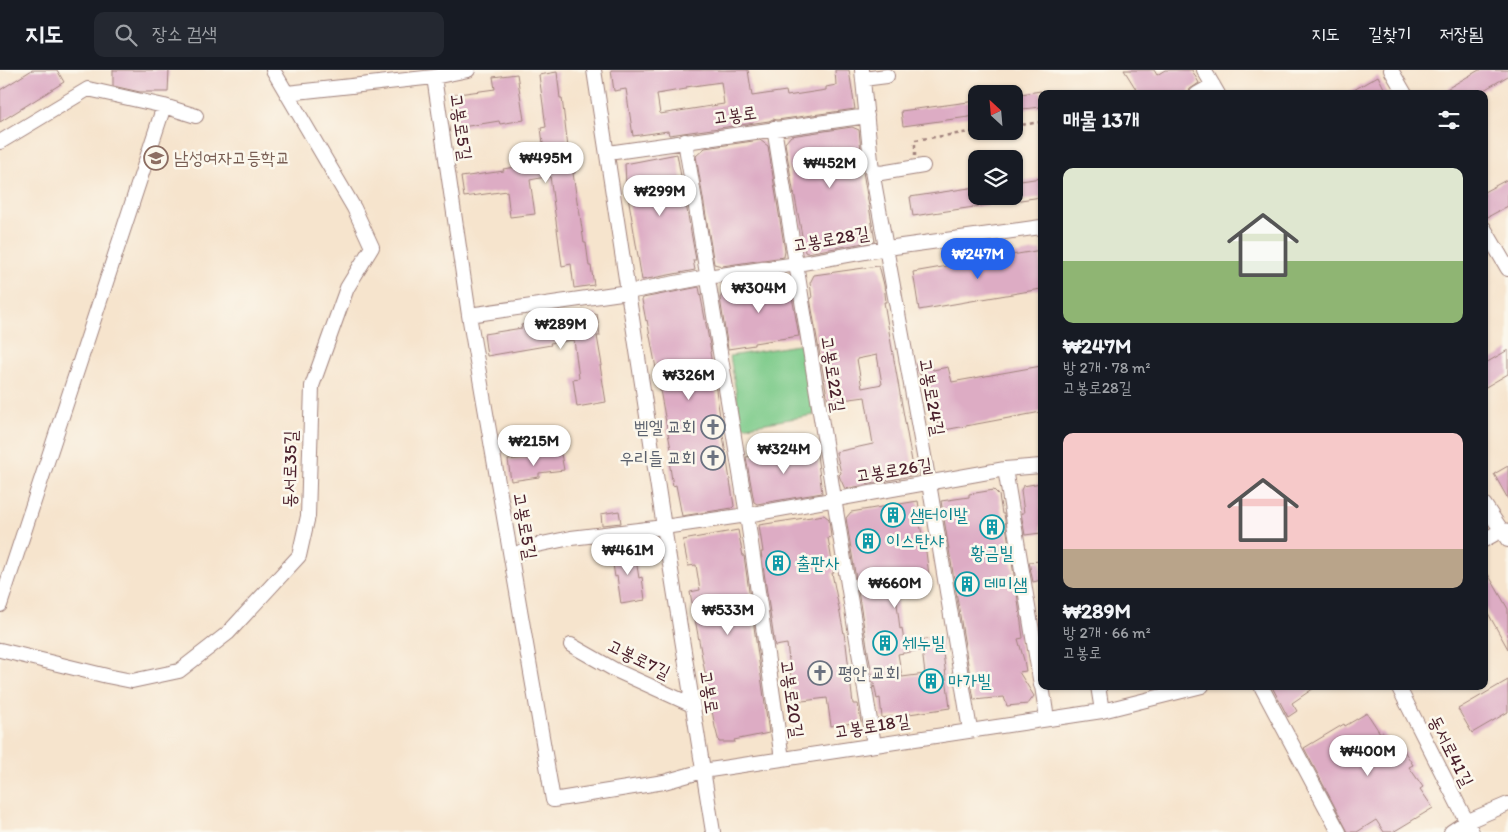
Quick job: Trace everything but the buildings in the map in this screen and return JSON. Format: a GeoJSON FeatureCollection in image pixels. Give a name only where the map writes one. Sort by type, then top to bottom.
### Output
{"type":"FeatureCollection","features":[{"type":"Feature","properties":{"kind":"street","name":"동서로35길"},"geometry":{"type":"LineString","coordinates":[[0,650],[132,681],[179,672],[228,633],[299,556],[308,516],[312,386],[347,288],[372,247],[354,208],[273,70]]}},
{"type":"Feature","properties":{"kind":"street"},"geometry":{"type":"LineString","coordinates":[[287,93],[434,76],[468,70]]}},
{"type":"Feature","properties":{"kind":"street","name":"고봉로"},"geometry":{"type":"LineString","coordinates":[[594,70],[664,528],[713,832]]}},
{"type":"Feature","properties":{"kind":"street"},"geometry":{"type":"LineString","coordinates":[[1204,70],[1216,90]]}},
{"type":"Feature","properties":{"kind":"street"},"geometry":{"type":"LineString","coordinates":[[1391,70],[1403,90]]}},
{"type":"Feature","properties":{"kind":"street"},"geometry":{"type":"LineString","coordinates":[[863,75],[887,76]]}},
{"type":"Feature","properties":{"kind":"street","name":"고봉로24길"},"geometry":{"type":"LineString","coordinates":[[863,75],[872,171],[929,483],[970,730]]}},
{"type":"Feature","properties":{"kind":"street","name":"고봉로5길"},"geometry":{"type":"LineString","coordinates":[[434,76],[469,315],[553,800],[664,782],[703,771]]}},
{"type":"Feature","properties":{"kind":"street"},"geometry":{"type":"LineString","coordinates":[[0,142],[88,89],[164,106],[196,116]]}},
{"type":"Feature","properties":{"kind":"street"},"geometry":{"type":"LineString","coordinates":[[0,605],[164,106]]}},
{"type":"Feature","properties":{"kind":"street","name":"고봉로"},"geometry":{"type":"LineString","coordinates":[[608,152],[867,116]]}},
{"type":"Feature","properties":{"kind":"street","name":"고봉로22길"},"geometry":{"type":"LineString","coordinates":[[774,128],[874,745]]}},
{"type":"Feature","properties":{"kind":"street","name":"고봉로20길"},"geometry":{"type":"LineString","coordinates":[[685,141],[747,515],[782,759]]}},
{"type":"Feature","properties":{"kind":"street"},"geometry":{"type":"LineString","coordinates":[[872,171],[881,173],[919,166]]}},
{"type":"Feature","properties":{"kind":"street","name":"고봉로28길"},"geometry":{"type":"LineString","coordinates":[[628,292],[707,277],[887,248],[1038,227]]}},
{"type":"Feature","properties":{"kind":"street"},"geometry":{"type":"LineString","coordinates":[[1488,235],[1508,269]]}},
{"type":"Feature","properties":{"kind":"street"},"geometry":{"type":"LineString","coordinates":[[469,315],[628,292]]}},
{"type":"Feature","properties":{"kind":"street","name":"고봉로26길"},"geometry":{"type":"LineString","coordinates":[[664,528],[1006,469],[1038,466]]}},
{"type":"Feature","properties":{"kind":"street"},"geometry":{"type":"LineString","coordinates":[[1006,469],[1038,667]]}},
{"type":"Feature","properties":{"kind":"street"},"geometry":{"type":"LineString","coordinates":[[1488,509],[1506,533],[1488,539]]}},
{"type":"Feature","properties":{"kind":"street"},"geometry":{"type":"LineString","coordinates":[[511,557],[532,546],[572,538],[664,528]]}},
{"type":"Feature","properties":{"kind":"street","name":"고봉로7길"},"geometry":{"type":"LineString","coordinates":[[571,645],[615,670],[692,704]]}},
{"type":"Feature","properties":{"kind":"street"},"geometry":{"type":"LineString","coordinates":[[1042,690],[1047,719]]}},
{"type":"Feature","properties":{"kind":"street"},"geometry":{"type":"LineString","coordinates":[[1099,690],[1102,712]]}},
{"type":"Feature","properties":{"kind":"street","name":"고봉로18길"},"geometry":{"type":"LineString","coordinates":[[703,771],[970,730],[1102,712],[1187,690]]}},
{"type":"Feature","properties":{"kind":"street"},"geometry":{"type":"LineString","coordinates":[[1263,690],[1339,832]]}},
{"type":"Feature","properties":{"kind":"street","name":"동서로41길"},"geometry":{"type":"LineString","coordinates":[[1400,690],[1469,827]]}},
{"type":"Feature","properties":{"kind":"street"},"geometry":{"type":"LineString","coordinates":[[1451,832],[1469,827],[1508,804]]}},
{"type":"Feature","properties":{"kind":"path"},"geometry":{"type":"LineString","coordinates":[[1023,125],[1038,122]]}},
{"type":"Feature","properties":{"kind":"path"},"geometry":{"type":"LineString","coordinates":[[919,166],[915,140],[968,132]]}},
{"type":"Feature","properties":{"kind":"green space"},"geometry":{"type":"Polygon","coordinates":[[[803,344],[814,415],[742,427],[730,356],[803,344]]]}},
{"type":"Feature","properties":{"kind":"place","name":"남성여자고등학교"},"geometry":{"type":"Point","coordinates":[156,158]}},
{"type":"Feature","properties":{"kind":"place","name":"벧엘 교회"},"geometry":{"type":"Point","coordinates":[713,427]}},
{"type":"Feature","properties":{"kind":"place","name":"우리들 교회"},"geometry":{"type":"Point","coordinates":[713,458]}},
{"type":"Feature","properties":{"kind":"place","name":"샘터이발"},"geometry":{"type":"Point","coordinates":[893,515]}},
{"type":"Feature","properties":{"kind":"place","name":"황금빌"},"geometry":{"type":"Point","coordinates":[992,527]}},
{"type":"Feature","properties":{"kind":"place","name":"이스탄샤"},"geometry":{"type":"Point","coordinates":[868,541]}},
{"type":"Feature","properties":{"kind":"place","name":"출판사"},"geometry":{"type":"Point","coordinates":[778,563]}},
{"type":"Feature","properties":{"kind":"place","name":"데미샘"},"geometry":{"type":"Point","coordinates":[967,584]}},
{"type":"Feature","properties":{"kind":"place","name":"쉐누빌"},"geometry":{"type":"Point","coordinates":[885,643]}},
{"type":"Feature","properties":{"kind":"place","name":"평안 교회"},"geometry":{"type":"Point","coordinates":[820,673]}},
{"type":"Feature","properties":{"kind":"place","name":"마가빌"},"geometry":{"type":"Point","coordinates":[931,681]}}]}
